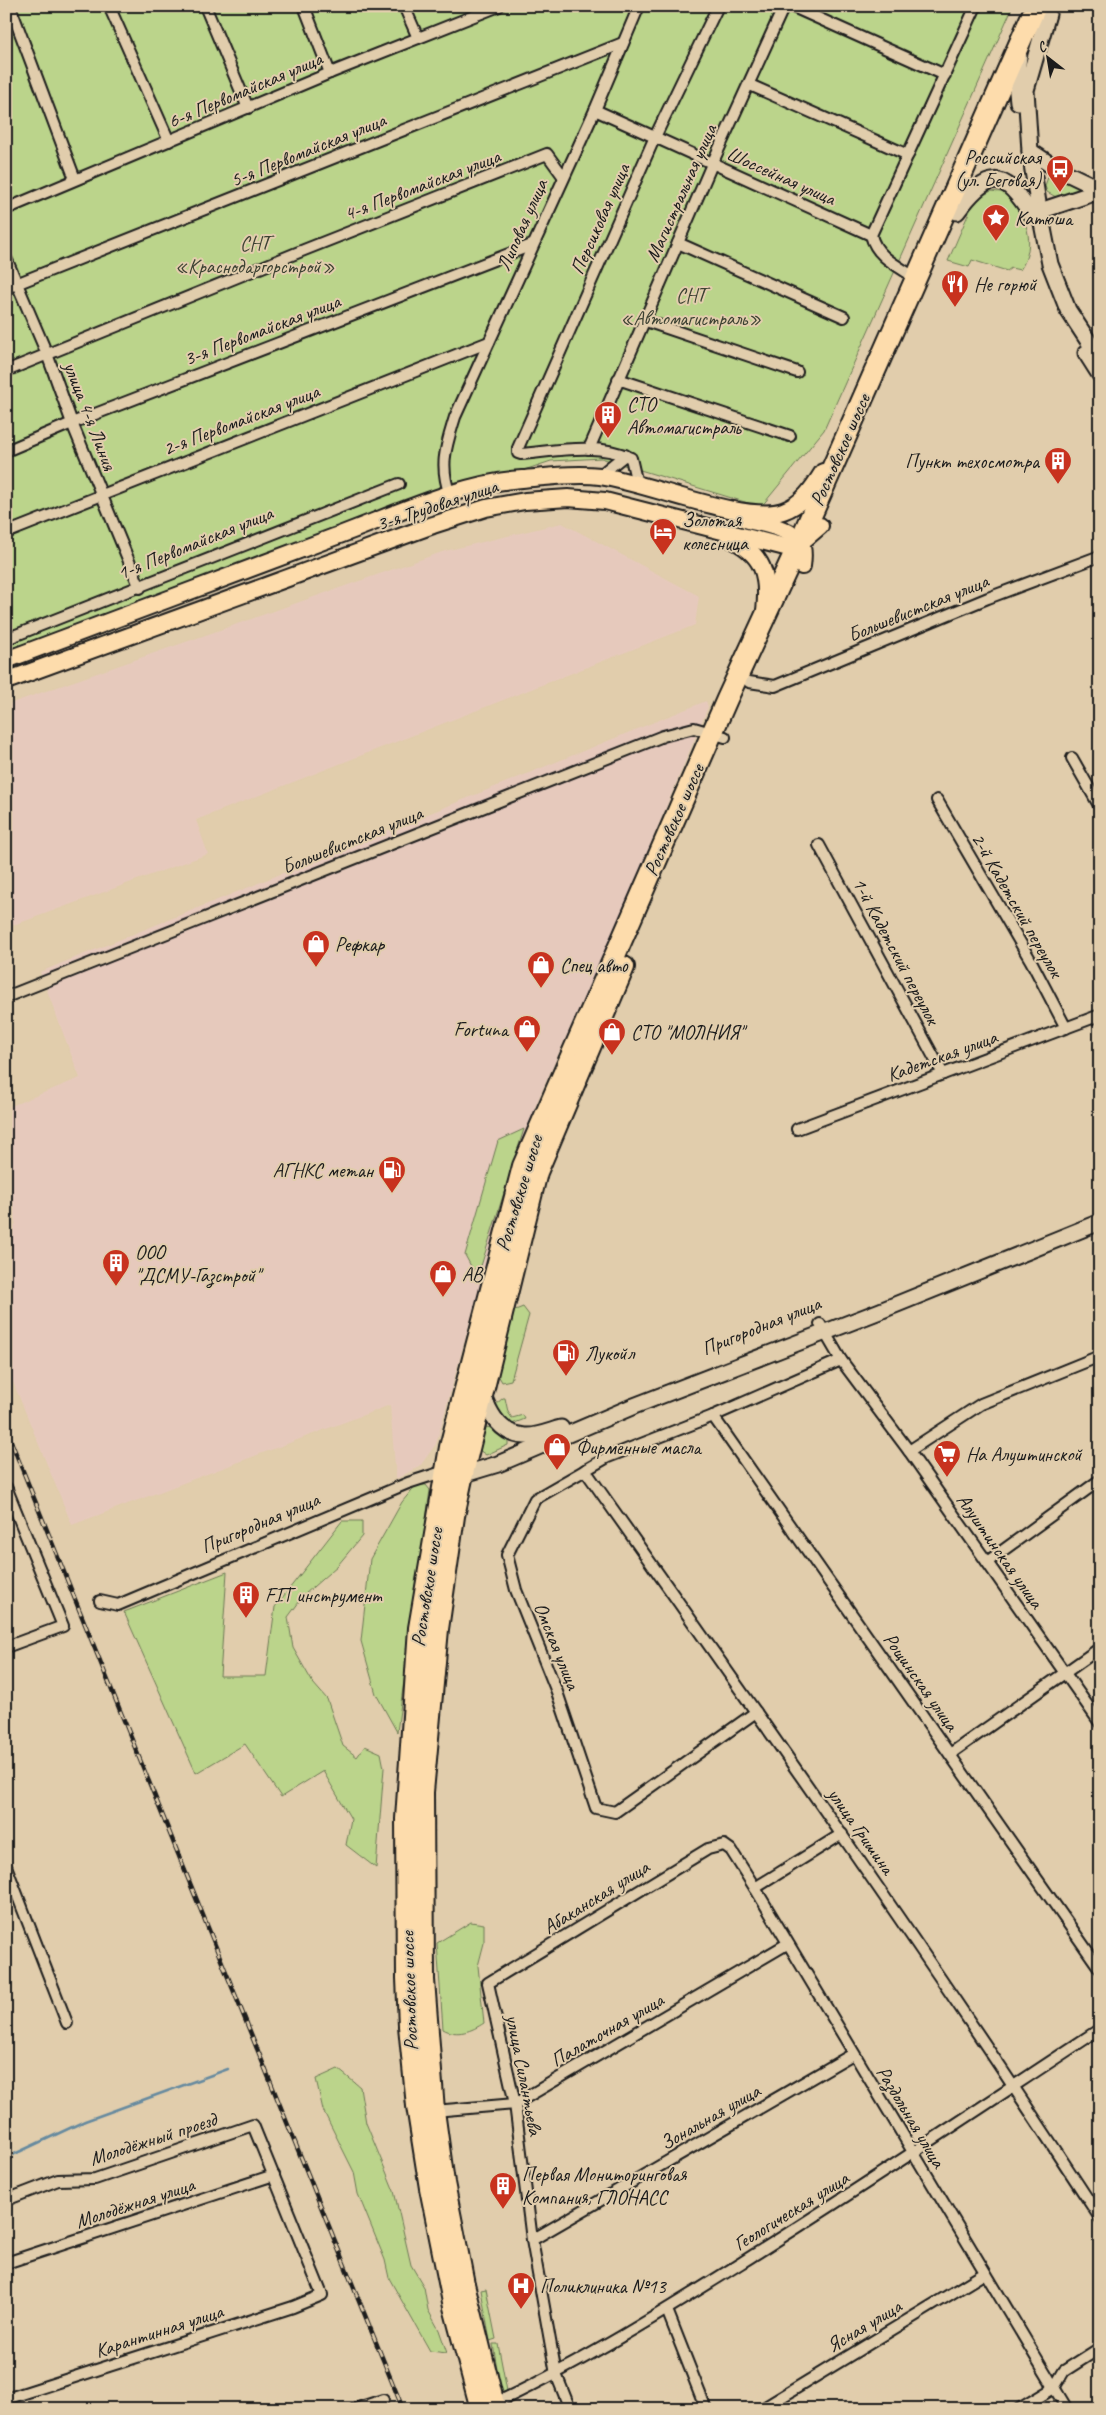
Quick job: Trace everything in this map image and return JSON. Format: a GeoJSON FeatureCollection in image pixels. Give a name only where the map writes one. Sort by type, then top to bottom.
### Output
{"type":"FeatureCollection","features":[{"type":"Feature","properties":{"kind":"highway","name":"Ростовское шоссе"},"geometry":{"type":"LineString","coordinates":[[489,2404],[444,2183],[434,2111],[424,1980],[423,1792],[438,1629],[454,1516],[450,1474],[483,1394],[537,1172],[654,898],[764,621],[1023,35],[1045,9]]}},
{"type":"Feature","properties":{"kind":"highway","name":"Ростовское шоссе"},"geometry":{"type":"LineString","coordinates":[[489,2404],[454,2307],[430,2188],[417,2106],[409,2026],[406,1819],[408,1764],[419,1628],[450,1474],[523,1166],[719,735],[749,682],[802,566],[1016,82],[1045,9]]}},
{"type":"Feature","properties":{"kind":"main road"},"geometry":{"type":"LineString","coordinates":[[450,495],[515,479],[599,476],[654,488],[723,507],[762,514],[790,508],[811,492],[873,374]]}},
{"type":"Feature","properties":{"kind":"main road"},"geometry":{"type":"LineString","coordinates":[[654,488],[779,529],[800,541]]}},
{"type":"Feature","properties":{"kind":"main road","name":"3-я Трудовая улица"},"geometry":{"type":"LineString","coordinates":[[6,660],[450,495]]}},
{"type":"Feature","properties":{"kind":"main road","name":"3-я Трудовая улица"},"geometry":{"type":"LineString","coordinates":[[6,680],[486,508],[525,501],[568,498],[614,503],[785,547],[800,541]]}},
{"type":"Feature","properties":{"kind":"main road"},"geometry":{"type":"LineString","coordinates":[[702,526],[736,542],[752,553],[760,563],[767,581],[764,621]]}},
{"type":"Feature","properties":{"kind":"main road"},"geometry":{"type":"LineString","coordinates":[[800,541],[820,526]]}},
{"type":"Feature","properties":{"kind":"main road"},"geometry":{"type":"LineString","coordinates":[[800,541],[802,566]]}},
{"type":"Feature","properties":{"kind":"street"},"geometry":{"type":"LineString","coordinates":[[10,6],[75,179]]}},
{"type":"Feature","properties":{"kind":"street"},"geometry":{"type":"LineString","coordinates":[[109,6],[169,141]]}},
{"type":"Feature","properties":{"kind":"street"},"geometry":{"type":"LineString","coordinates":[[205,6],[248,108]]}},
{"type":"Feature","properties":{"kind":"street"},"geometry":{"type":"LineString","coordinates":[[304,6],[330,73]]}},
{"type":"Feature","properties":{"kind":"street"},"geometry":{"type":"LineString","coordinates":[[404,6],[418,38]]}},
{"type":"Feature","properties":{"kind":"street","name":"Липовая улица"},"geometry":{"type":"LineString","coordinates":[[450,495],[444,478],[443,459],[455,417],[563,176],[595,110],[639,6]]}},
{"type":"Feature","properties":{"kind":"street","name":"Персиковая улица"},"geometry":{"type":"LineString","coordinates":[[589,449],[521,454],[518,448],[654,139],[718,6]]}},
{"type":"Feature","properties":{"kind":"street","name":"Магистральная улица"},"geometry":{"type":"LineString","coordinates":[[589,449],[712,164],[750,85],[784,6]]}},
{"type":"Feature","properties":{"kind":"street"},"geometry":{"type":"LineString","coordinates":[[791,6],[945,75]]}},
{"type":"Feature","properties":{"kind":"street"},"geometry":{"type":"LineString","coordinates":[[916,278],[882,256],[874,246],[871,235],[976,6]]}},
{"type":"Feature","properties":{"kind":"street","name":"6-я Первомайская улица"},"geometry":{"type":"LineString","coordinates":[[6,209],[330,73],[494,7]]}},
{"type":"Feature","properties":{"kind":"street"},"geometry":{"type":"LineString","coordinates":[[1045,9],[1026,90],[1035,213],[1042,266],[1061,314],[1100,375]]}},
{"type":"Feature","properties":{"kind":"street"},"geometry":{"type":"LineString","coordinates":[[1023,35],[1016,82],[1027,188],[1050,264],[1068,310],[1100,359]]}},
{"type":"Feature","properties":{"kind":"street","name":"5-я Первомайская улица"},"geometry":{"type":"LineString","coordinates":[[6,288],[623,44]]}},
{"type":"Feature","properties":{"kind":"street"},"geometry":{"type":"LineString","coordinates":[[750,85],[908,155]]}},
{"type":"Feature","properties":{"kind":"street","name":"Шоссейная улица"},"geometry":{"type":"LineString","coordinates":[[595,110],[654,139],[871,235]]}},
{"type":"Feature","properties":{"kind":"street"},"geometry":{"type":"LineString","coordinates":[[1030,151],[1054,167],[1100,190]]}},
{"type":"Feature","properties":{"kind":"street","name":"4-я Первомайская улица"},"geometry":{"type":"LineString","coordinates":[[6,371],[547,154],[563,176]]}},
{"type":"Feature","properties":{"kind":"street"},"geometry":{"type":"LineString","coordinates":[[957,212],[980,185],[996,180],[1012,187],[1035,213]]}},
{"type":"Feature","properties":{"kind":"street"},"geometry":{"type":"LineString","coordinates":[[1035,213],[1100,190]]}},
{"type":"Feature","properties":{"kind":"street"},"geometry":{"type":"LineString","coordinates":[[678,243],[844,317]]}},
{"type":"Feature","properties":{"kind":"street","name":"3-я Первомайская улица"},"geometry":{"type":"LineString","coordinates":[[6,451],[72,423],[532,245]]}},
{"type":"Feature","properties":{"kind":"street","name":"улица 4-я Линия"},"geometry":{"type":"LineString","coordinates":[[6,258],[47,354],[72,423],[140,588]]}},
{"type":"Feature","properties":{"kind":"street"},"geometry":{"type":"LineString","coordinates":[[644,320],[797,372]]}},
{"type":"Feature","properties":{"kind":"street","name":"2-я Первомайская улица"},"geometry":{"type":"LineString","coordinates":[[6,532],[489,342]]}},
{"type":"Feature","properties":{"kind":"street"},"geometry":{"type":"LineString","coordinates":[[618,379],[790,436]]}},
{"type":"Feature","properties":{"kind":"street"},"geometry":{"type":"LineString","coordinates":[[589,449],[625,455],[633,461],[637,484]]}},
{"type":"Feature","properties":{"kind":"street"},"geometry":{"type":"LineString","coordinates":[[599,476],[625,455]]}},
{"type":"Feature","properties":{"kind":"street","name":"1-я Первомайская улица"},"geometry":{"type":"LineString","coordinates":[[6,639],[140,588],[398,484]]}},
{"type":"Feature","properties":{"kind":"street","name":"Большевистская улица"},"geometry":{"type":"LineString","coordinates":[[749,682],[775,686],[988,598],[1100,556]]}},
{"type":"Feature","properties":{"kind":"street","name":"Большевистская улица"},"geometry":{"type":"LineString","coordinates":[[6,996],[663,736],[694,728],[719,735]]}},
{"type":"Feature","properties":{"kind":"street"},"geometry":{"type":"LineString","coordinates":[[1072,758],[1100,808]]}},
{"type":"Feature","properties":{"kind":"street","name":"2-й Кадетский переулок"},"geometry":{"type":"LineString","coordinates":[[937,800],[1031,961],[1066,1028]]}},
{"type":"Feature","properties":{"kind":"street","name":"1-й Кадетский переулок"},"geometry":{"type":"LineString","coordinates":[[819,845],[943,1074]]}},
{"type":"Feature","properties":{"kind":"street","name":"Кадетская улица"},"geometry":{"type":"LineString","coordinates":[[797,1128],[1100,1015]]}},
{"type":"Feature","properties":{"kind":"street","name":"Пригородная улица"},"geometry":{"type":"LineString","coordinates":[[450,1474],[631,1398],[822,1328],[1100,1211]]}},
{"type":"Feature","properties":{"kind":"street","name":"Пригородная улица"},"geometry":{"type":"LineString","coordinates":[[100,1601],[118,1605],[408,1483],[450,1474],[822,1328],[1100,1222]]}},
{"type":"Feature","properties":{"kind":"street","name":"Алуштинская улица"},"geometry":{"type":"LineString","coordinates":[[822,1328],[841,1360],[909,1451],[1063,1674],[1100,1723]]}},
{"type":"Feature","properties":{"kind":"street"},"geometry":{"type":"LineString","coordinates":[[909,1451],[981,1404],[1100,1356]]}},
{"type":"Feature","properties":{"kind":"street"},"geometry":{"type":"LineString","coordinates":[[585,1470],[608,1457],[714,1416],[841,1360]]}},
{"type":"Feature","properties":{"kind":"street"},"geometry":{"type":"LineString","coordinates":[[483,1394],[489,1411],[496,1421],[516,1434],[526,1437],[560,1428]]}},
{"type":"Feature","properties":{"kind":"street","name":"Рощинская улица"},"geometry":{"type":"LineString","coordinates":[[714,1416],[1100,1969]]}},
{"type":"Feature","properties":{"kind":"street","name":"Омская улица"},"geometry":{"type":"LineString","coordinates":[[585,1470],[535,1499],[507,1555],[516,1590],[557,1692],[596,1808],[615,1812],[756,1712]]}},
{"type":"Feature","properties":{"kind":"street","name":"улица Гришина"},"geometry":{"type":"LineString","coordinates":[[585,1470],[842,1834],[1014,2085],[1100,2218]]}},
{"type":"Feature","properties":{"kind":"street"},"geometry":{"type":"LineString","coordinates":[[987,1562],[1100,1480]]}},
{"type":"Feature","properties":{"kind":"street"},"geometry":{"type":"LineString","coordinates":[[6,1487],[64,1626],[6,1647]]}},
{"type":"Feature","properties":{"kind":"street"},"geometry":{"type":"LineString","coordinates":[[950,1754],[1100,1648]]}},
{"type":"Feature","properties":{"kind":"street"},"geometry":{"type":"LineString","coordinates":[[755,1888],[842,1834]]}},
{"type":"Feature","properties":{"kind":"street","name":"Раздольная улица"},"geometry":{"type":"LineString","coordinates":[[724,1845],[731,1850],[755,1888],[1067,2409]]}},
{"type":"Feature","properties":{"kind":"street","name":"Абаканская улица"},"geometry":{"type":"LineString","coordinates":[[488,1984],[708,1849],[724,1845]]}},
{"type":"Feature","properties":{"kind":"street"},"geometry":{"type":"LineString","coordinates":[[6,1866],[67,2022]]}},
{"type":"Feature","properties":{"kind":"street","name":"Палаточная улица"},"geometry":{"type":"LineString","coordinates":[[434,2111],[515,2104],[787,1944]]}},
{"type":"Feature","properties":{"kind":"street","name":"улица Силантьева"},"geometry":{"type":"LineString","coordinates":[[488,1984],[515,2104],[532,2240],[556,2374],[570,2409]]}},
{"type":"Feature","properties":{"kind":"street","name":"Геологическая улица"},"geometry":{"type":"LineString","coordinates":[[489,2404],[502,2400],[556,2374],[667,2310],[913,2154],[1100,2029]]}},
{"type":"Feature","properties":{"kind":"street","name":"Зональная улица"},"geometry":{"type":"LineString","coordinates":[[532,2240],[853,2054]]}},
{"type":"Feature","properties":{"kind":"street","name":"Молодёжный проезд"},"geometry":{"type":"LineString","coordinates":[[6,2200],[58,2180],[95,2179],[254,2125],[274,2175]]}},
{"type":"Feature","properties":{"kind":"street","name":"Молодёжная улица"},"geometry":{"type":"LineString","coordinates":[[6,2263],[274,2175]]}},
{"type":"Feature","properties":{"kind":"street","name":"Карантинная улица"},"geometry":{"type":"LineString","coordinates":[[6,2399],[293,2307],[322,2295],[274,2175]]}},
{"type":"Feature","properties":{"kind":"street","name":"Ясная улица"},"geometry":{"type":"LineString","coordinates":[[762,2409],[985,2273]]}},
{"type":"Feature","properties":{"kind":"street"},"geometry":{"type":"LineString","coordinates":[[667,2310],[706,2409]]}},
{"type":"Feature","properties":{"kind":"street"},"geometry":{"type":"LineString","coordinates":[[1019,2409],[1054,2388],[1064,2372],[1100,2348]]}},
{"type":"Feature","properties":{"kind":"street"},"geometry":{"type":"LineString","coordinates":[[355,2409],[383,2400]]}},
{"type":"Feature","properties":{"kind":"shaded area"},"geometry":{"type":"Polygon","coordinates":[[[562,523],[699,596],[695,625],[196,820],[208,854],[6,928],[6,705],[445,551],[562,523]]]}},
{"type":"Feature","properties":{"kind":"shaded area"},"geometry":{"type":"Polygon","coordinates":[[[706,701],[708,707],[626,903],[537,1102],[503,1203],[436,1444],[420,1466],[396,1479],[390,1405],[72,1525],[6,1365],[6,1228],[16,1224],[6,1200],[6,1108],[80,1078],[40,972],[706,701]]]}},
{"type":"Feature","properties":{"kind":"green space","name":"СНТ «Краснодаргорстрой»"},"geometry":{"type":"Polygon","coordinates":[[[6,6],[1013,6],[824,430],[761,507],[601,458],[551,461],[450,495],[6,661],[6,6]]]}},
{"type":"Feature","properties":{"kind":"green space"},"geometry":{"type":"Polygon","coordinates":[[[1050,171],[1084,188],[1056,197],[1047,192],[1045,186],[1050,171]]]}},
{"type":"Feature","properties":{"kind":"green space"},"geometry":{"type":"Polygon","coordinates":[[[991,191],[1008,193],[1024,220],[1029,240],[1025,260],[1020,270],[1011,268],[1007,271],[972,260],[969,267],[948,261],[974,201],[991,191]]]}},
{"type":"Feature","properties":{"kind":"green space"},"geometry":{"type":"Polygon","coordinates":[[[524,1129],[481,1266],[473,1270],[465,1255],[498,1141],[524,1129]]]}},
{"type":"Feature","properties":{"kind":"green space"},"geometry":{"type":"Polygon","coordinates":[[[523,1307],[529,1315],[511,1380],[502,1382],[497,1373],[513,1311],[523,1307]]]}},
{"type":"Feature","properties":{"kind":"green space"},"geometry":{"type":"Polygon","coordinates":[[[505,1398],[508,1412],[512,1418],[523,1415],[525,1419],[512,1424],[502,1420],[495,1405],[505,1398]]]}},
{"type":"Feature","properties":{"kind":"green space"},"geometry":{"type":"Polygon","coordinates":[[[486,1427],[492,1428],[508,1439],[508,1445],[486,1455],[479,1450],[486,1427]]]}},
{"type":"Feature","properties":{"kind":"green space"},"geometry":{"type":"Polygon","coordinates":[[[416,1485],[426,1485],[430,1490],[397,1732],[376,1694],[361,1641],[370,1559],[402,1502],[416,1485]]]}},
{"type":"Feature","properties":{"kind":"green space"},"geometry":{"type":"Polygon","coordinates":[[[342,1521],[362,1521],[362,1536],[338,1565],[305,1594],[288,1617],[293,1648],[313,1683],[327,1699],[343,1746],[357,1757],[365,1746],[381,1753],[384,1768],[376,1868],[346,1845],[351,1819],[323,1771],[281,1797],[245,1744],[196,1773],[124,1612],[227,1572],[220,1676],[266,1676],[275,1607],[342,1521]]]}},
{"type":"Feature","properties":{"kind":"green space"},"geometry":{"type":"Polygon","coordinates":[[[471,1922],[484,1924],[484,1943],[478,1966],[484,2023],[469,2031],[454,2033],[443,2029],[437,1943],[471,1922]]]}},
{"type":"Feature","properties":{"kind":"green space"},"geometry":{"type":"Polygon","coordinates":[[[338,2069],[360,2087],[366,2123],[394,2191],[411,2265],[424,2287],[428,2310],[439,2330],[447,2353],[430,2351],[389,2278],[385,2260],[358,2194],[354,2172],[323,2110],[316,2079],[338,2069]]]}},
{"type":"Feature","properties":{"kind":"green space"},"geometry":{"type":"Polygon","coordinates":[[[486,2289],[496,2339],[490,2341],[481,2290],[486,2289]]]}},
{"type":"Feature","properties":{"kind":"green space"},"geometry":{"type":"Polygon","coordinates":[[[493,2344],[498,2344],[507,2391],[501,2393],[493,2344]]]}},
{"type":"Feature","properties":{"kind":"waterway"},"geometry":{"type":"LineString","coordinates":[[6,2158],[85,2121],[228,2069]]}},
{"type":"Feature","properties":{"kind":"railway"},"geometry":{"type":"LineString","coordinates":[[6,1429],[403,2409]]}},
{"type":"Feature","properties":{"kind":"place","name":"Российская (ул. Беговая)"},"geometry":{"type":"Point","coordinates":[1060,193]}},
{"type":"Feature","properties":{"kind":"place","name":"Катюша"},"geometry":{"type":"Point","coordinates":[996,242]}},
{"type":"Feature","properties":{"kind":"place","name":"Не горюй"},"geometry":{"type":"Point","coordinates":[955,308]}},
{"type":"Feature","properties":{"kind":"place","name":"СТО Автомагистраль"},"geometry":{"type":"Point","coordinates":[608,439]}},
{"type":"Feature","properties":{"kind":"place","name":"Пункт техосмотра"},"geometry":{"type":"Point","coordinates":[1058,485]}},
{"type":"Feature","properties":{"kind":"place","name":"Золотая колесница"},"geometry":{"type":"Point","coordinates":[663,556]}},
{"type":"Feature","properties":{"kind":"place","name":"Рефкар"},"geometry":{"type":"Point","coordinates":[316,968]}},
{"type":"Feature","properties":{"kind":"place","name":"Спец авто"},"geometry":{"type":"Point","coordinates":[541,989]}},
{"type":"Feature","properties":{"kind":"place","name":"Fortuna"},"geometry":{"type":"Point","coordinates":[527,1053]}},
{"type":"Feature","properties":{"kind":"place","name":"СТО \"МОЛНИЯ\""},"geometry":{"type":"Point","coordinates":[612,1056]}},
{"type":"Feature","properties":{"kind":"place","name":"АГНКС метан"},"geometry":{"type":"Point","coordinates":[392,1194]}},
{"type":"Feature","properties":{"kind":"place","name":"ООО \"ДСМУ-Газстрой\""},"geometry":{"type":"Point","coordinates":[116,1287]}},
{"type":"Feature","properties":{"kind":"place","name":"АВ"},"geometry":{"type":"Point","coordinates":[443,1298]}},
{"type":"Feature","properties":{"kind":"place","name":"Лукойл"},"geometry":{"type":"Point","coordinates":[566,1377]}},
{"type":"Feature","properties":{"kind":"place","name":"Фирменные масла"},"geometry":{"type":"Point","coordinates":[557,1471]}},
{"type":"Feature","properties":{"kind":"place","name":"На Алуштинской"},"geometry":{"type":"Point","coordinates":[947,1478]}},
{"type":"Feature","properties":{"kind":"place","name":"FIT инструмент"},"geometry":{"type":"Point","coordinates":[246,1619]}},
{"type":"Feature","properties":{"kind":"place","name":"Первая Мониторинговая Компания, ГЛОНАСС"},"geometry":{"type":"Point","coordinates":[503,2210]}},
{"type":"Feature","properties":{"kind":"place","name":"Поликлиника №13"},"geometry":{"type":"Point","coordinates":[521,2310]}},
{"type":"Feature","properties":{"kind":"park label","name":"СНТ «Автомагистраль»"},"geometry":{"type":"Point","coordinates":[691,306]}}]}
